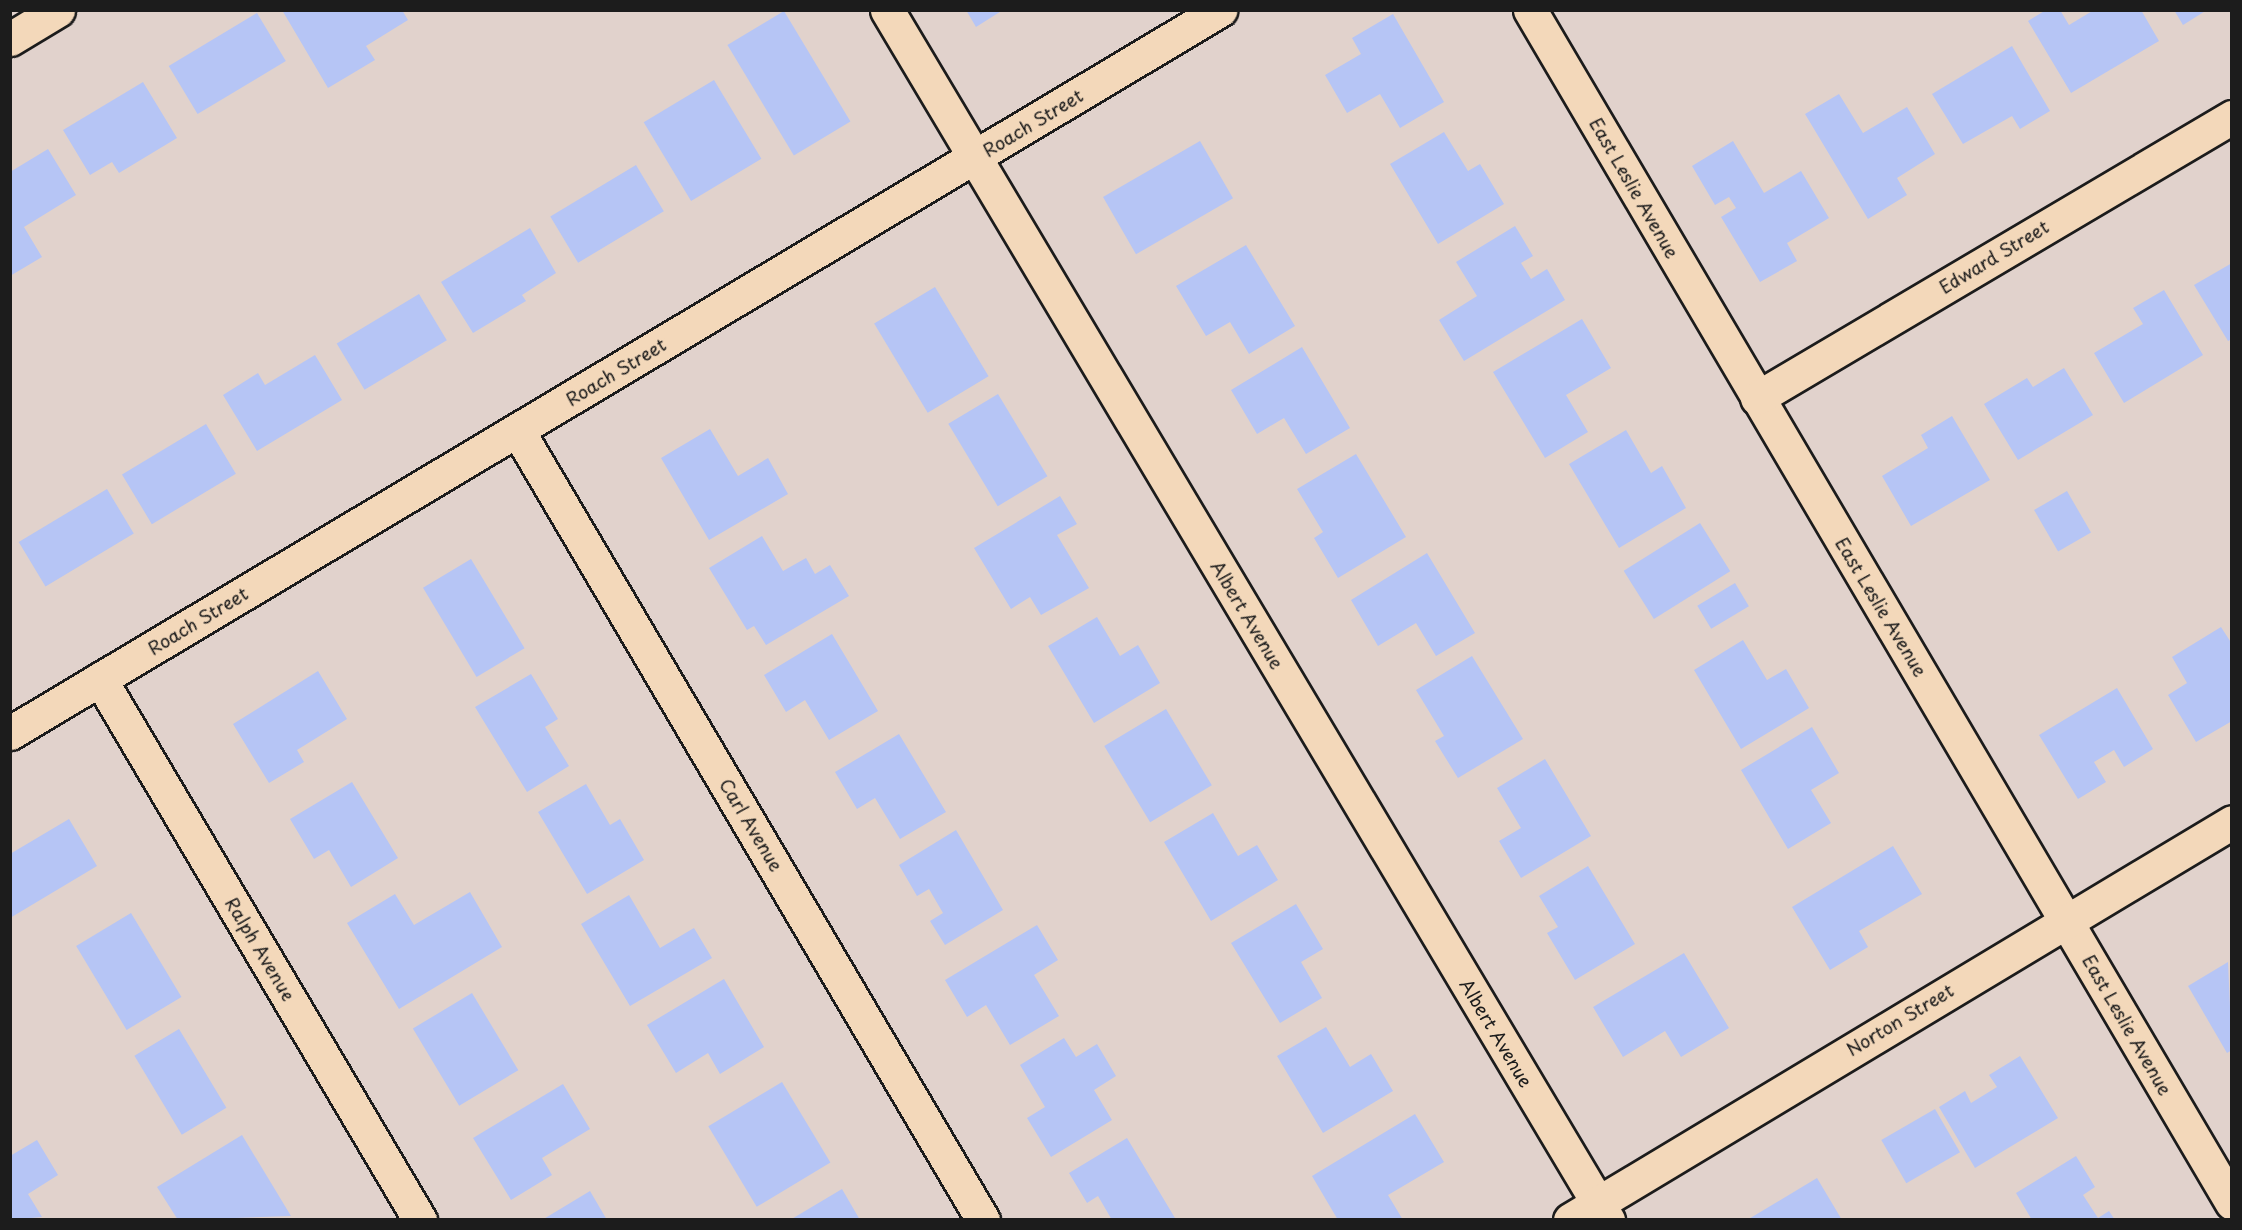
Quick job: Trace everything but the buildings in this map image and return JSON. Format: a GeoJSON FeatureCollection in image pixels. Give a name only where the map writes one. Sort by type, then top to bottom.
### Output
{"type":"FeatureCollection","features":[{"type":"Feature","properties":{"kind":"street"},"geometry":{"type":"LineString","coordinates":[[10,39],[58,10]]}},
{"type":"Feature","properties":{"kind":"street","name":"Albert Avenue"},"geometry":{"type":"LineString","coordinates":[[887,10],[973,158],[1603,1211]]}},
{"type":"Feature","properties":{"kind":"street","name":"Roach Street"},"geometry":{"type":"LineString","coordinates":[[10,733],[1220,10]]}},
{"type":"Feature","properties":{"kind":"street","name":"East Leslie Avenue"},"geometry":{"type":"LineString","coordinates":[[1530,10],[2232,1203]]}},
{"type":"Feature","properties":{"kind":"street","name":"Edward Street"},"geometry":{"type":"LineString","coordinates":[[1757,398],[2232,117]]}},
{"type":"Feature","properties":{"kind":"street","name":"Carl Avenue"},"geometry":{"type":"LineString","coordinates":[[518,430],[983,1220]]}},
{"type":"Feature","properties":{"kind":"street","name":"Ralph Avenue"},"geometry":{"type":"LineString","coordinates":[[100,679],[420,1220]]}},
{"type":"Feature","properties":{"kind":"street","name":"Norton Street"},"geometry":{"type":"LineString","coordinates":[[1570,1220],[1603,1211],[2066,921],[2232,822]]}}]}
